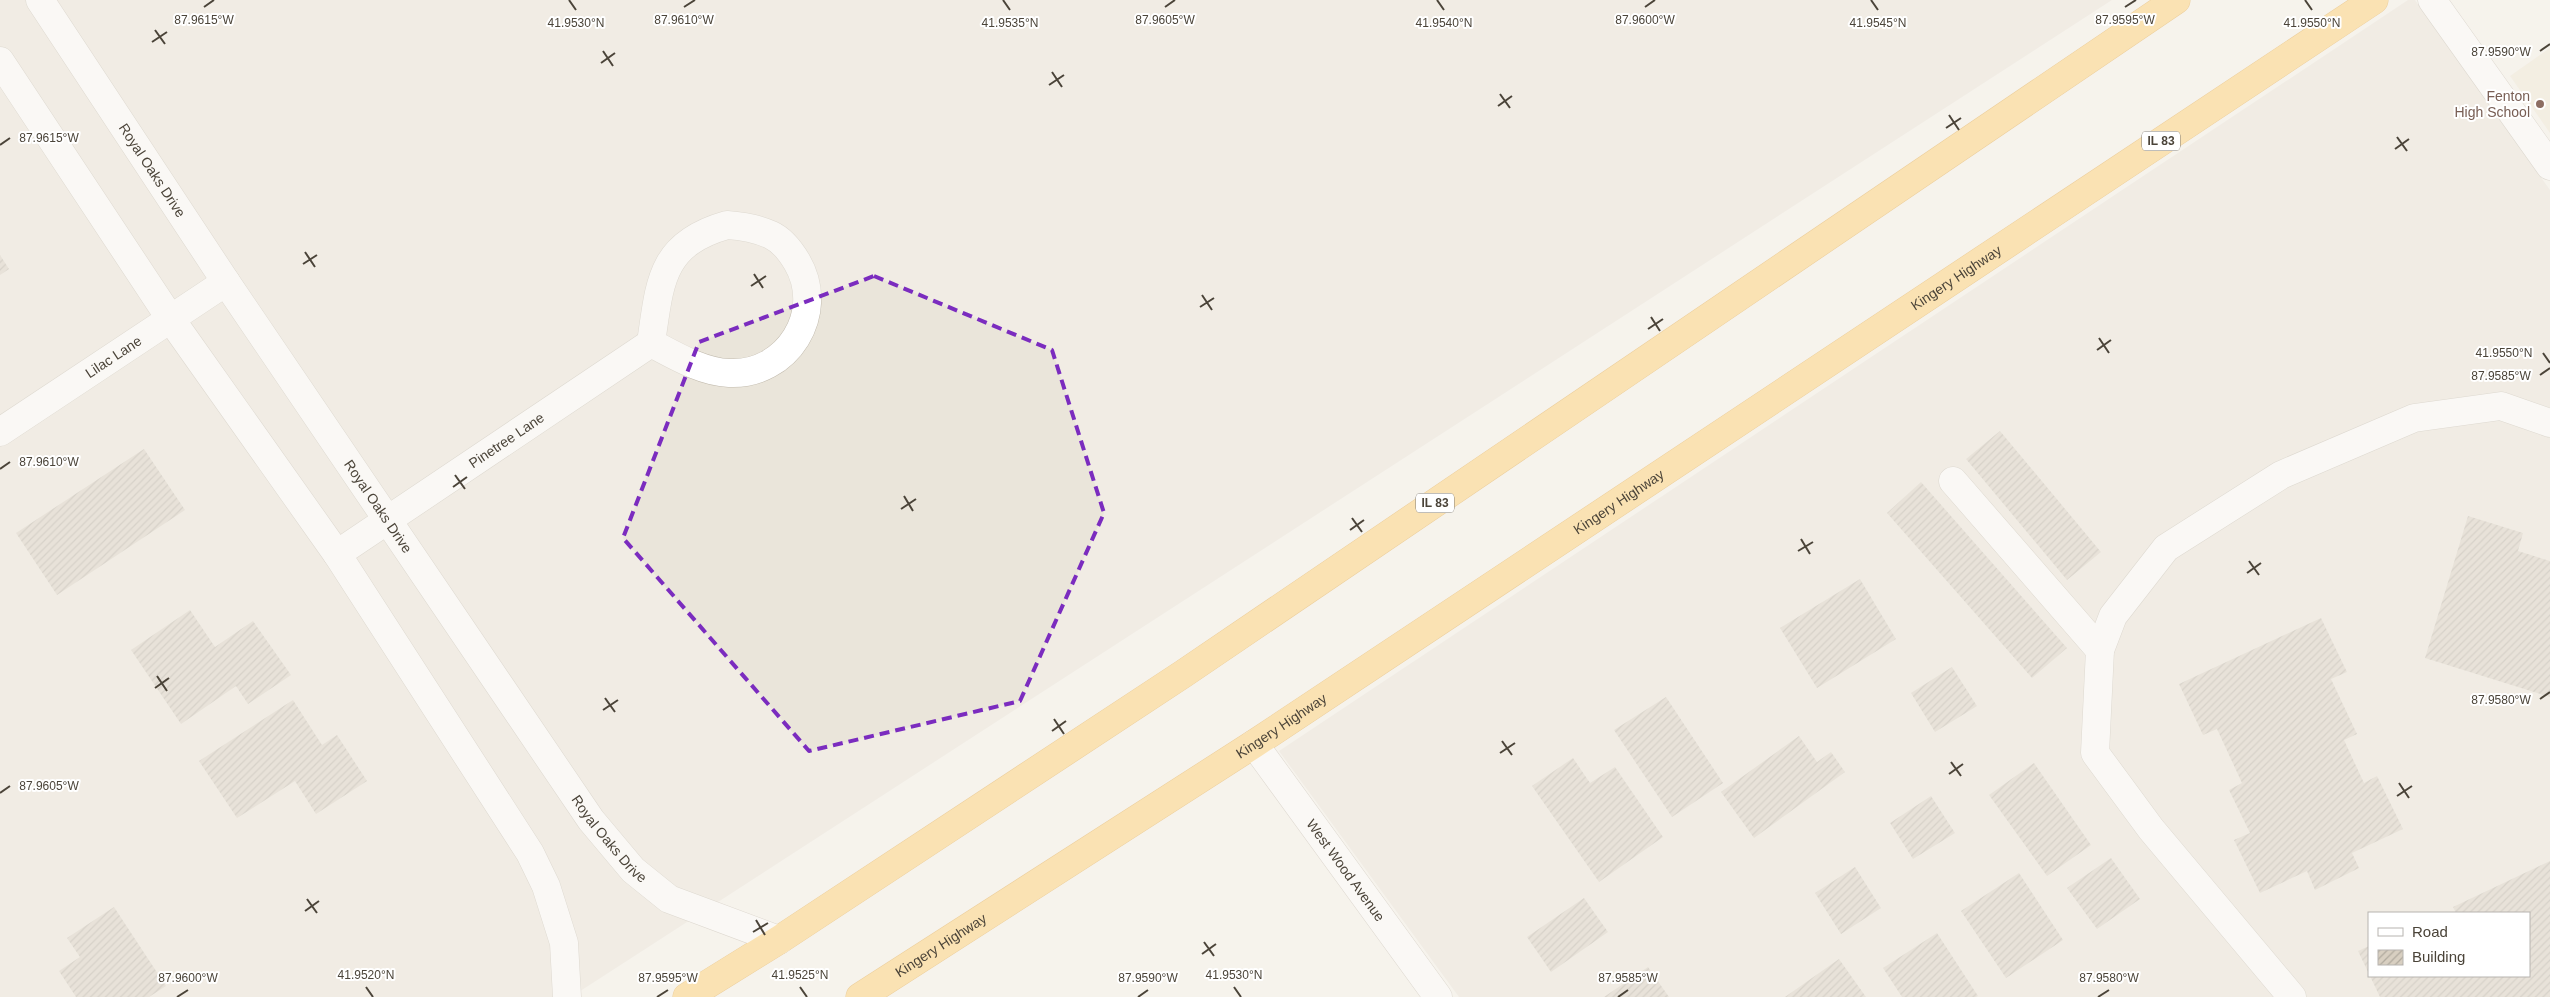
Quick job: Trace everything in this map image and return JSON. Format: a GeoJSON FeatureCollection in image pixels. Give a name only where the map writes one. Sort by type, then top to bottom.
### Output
{"type":"FeatureCollection","features":[{"type":"Feature","properties":{"kind":"highway","name":"IL 83"},"geometry":{"type":"LineString","coordinates":[[687,997],[779,940],[1183,674],[2176,0]]}},
{"type":"Feature","properties":{"kind":"highway","name":"Kingery Highway"},"geometry":{"type":"LineString","coordinates":[[860,997],[1254,744],[2374,0]]}},
{"type":"Feature","properties":{"kind":"street","name":"Royal Oaks Drive"},"geometry":{"type":"LineString","coordinates":[[40,0],[226,282],[591,820],[633,870],[669,899],[779,940]]}},
{"type":"Feature","properties":{"kind":"street"},"geometry":{"type":"LineString","coordinates":[[2432,0],[2550,166]]}},
{"type":"Feature","properties":{"kind":"street"},"geometry":{"type":"LineString","coordinates":[[0,61],[170,318],[337,554],[530,853],[546,886],[564,943],[567,997]]}},
{"type":"Feature","properties":{"kind":"street"},"geometry":{"type":"LineString","coordinates":[[726,225],[750,227],[773,236],[791,252],[803,272],[808,297],[805,322],[794,344],[775,362],[753,372],[728,374],[678,357],[651,343],[660,286],[668,263],[683,244],[703,231],[726,225]]}},
{"type":"Feature","properties":{"kind":"street","name":"Lilac Lane"},"geometry":{"type":"LineString","coordinates":[[0,432],[226,282]]}},
{"type":"Feature","properties":{"kind":"street","name":"Pinetree Lane"},"geometry":{"type":"LineString","coordinates":[[337,554],[651,343]]}},
{"type":"Feature","properties":{"kind":"street"},"geometry":{"type":"LineString","coordinates":[[2292,997],[2151,829],[2095,753],[2100,650],[2113,616],[2166,548],[2281,475],[2414,418],[2501,406],[2550,423]]}},
{"type":"Feature","properties":{"kind":"street"},"geometry":{"type":"LineString","coordinates":[[1953,481],[2100,650]]}},
{"type":"Feature","properties":{"kind":"street","name":"West Wood Avenue"},"geometry":{"type":"LineString","coordinates":[[1254,744],[1438,997]]}},
{"type":"Feature","properties":{"kind":"highlighted area"},"geometry":{"type":"Polygon","coordinates":[[[874,276],[1052,350],[1104,513],[1020,701],[809,751],[623,538],[699,342],[874,276]]]}},
{"type":"Feature","properties":{"kind":"shaded area"},"geometry":{"type":"Polygon","coordinates":[[[0,0],[2112,0],[571,997],[0,997],[0,0]]]}},
{"type":"Feature","properties":{"kind":"shaded area"},"geometry":{"type":"Polygon","coordinates":[[[2408,0],[2415,0],[2550,190],[2550,997],[1459,997],[1279,751],[2408,0]]]}},
{"type":"Feature","properties":{"kind":"shaded area","name":"Fenton High School"},"geometry":{"type":"Polygon","coordinates":[[[2550,48],[2550,133],[2510,76],[2550,48]]]}},
{"type":"Feature","properties":{"kind":"building"},"geometry":{"type":"Polygon","coordinates":[[[0,255],[9,269],[0,275],[0,255]]]}},
{"type":"Feature","properties":{"kind":"building"},"geometry":{"type":"Polygon","coordinates":[[[2000,431],[2101,552],[2067,580],[1966,459],[2000,431]]]}},
{"type":"Feature","properties":{"kind":"building"},"geometry":{"type":"Polygon","coordinates":[[[144,449],[185,510],[57,595],[16,533],[144,449]]]}},
{"type":"Feature","properties":{"kind":"building"},"geometry":{"type":"Polygon","coordinates":[[[1921,482],[2067,648],[2032,678],[1887,513],[1921,482]]]}},
{"type":"Feature","properties":{"kind":"building"},"geometry":{"type":"Polygon","coordinates":[[[2468,516],[2523,533],[2518,551],[2550,561],[2550,697],[2425,658],[2468,516]]]}},
{"type":"Feature","properties":{"kind":"building"},"geometry":{"type":"Polygon","coordinates":[[[1860,579],[1896,639],[1817,688],[1780,628],[1860,579]]]}},
{"type":"Feature","properties":{"kind":"building"},"geometry":{"type":"Polygon","coordinates":[[[190,610],[215,647],[253,621],[291,675],[248,704],[236,686],[181,724],[131,650],[190,610]]]}},
{"type":"Feature","properties":{"kind":"building"},"geometry":{"type":"Polygon","coordinates":[[[2321,618],[2347,672],[2331,679],[2357,734],[2344,740],[2364,783],[2377,776],[2403,829],[2352,853],[2359,868],[2315,890],[2307,871],[2260,893],[2234,840],[2250,833],[2229,790],[2242,783],[2217,729],[2203,735],[2179,684],[2321,618]]]}},
{"type":"Feature","properties":{"kind":"building"},"geometry":{"type":"Polygon","coordinates":[[[1952,667],[1977,706],[1935,732],[1911,693],[1952,667]]]}},
{"type":"Feature","properties":{"kind":"building"},"geometry":{"type":"Polygon","coordinates":[[[1666,697],[1723,783],[1672,817],[1614,730],[1666,697]]]}},
{"type":"Feature","properties":{"kind":"building"},"geometry":{"type":"Polygon","coordinates":[[[293,700],[322,745],[337,735],[367,781],[316,814],[295,781],[237,818],[199,761],[293,700]]]}},
{"type":"Feature","properties":{"kind":"building"},"geometry":{"type":"Polygon","coordinates":[[[1799,736],[1817,762],[1831,752],[1845,772],[1754,838],[1721,792],[1799,736]]]}},
{"type":"Feature","properties":{"kind":"building"},"geometry":{"type":"Polygon","coordinates":[[[1573,758],[1590,783],[1615,767],[1663,837],[1599,882],[1532,786],[1573,758]]]}},
{"type":"Feature","properties":{"kind":"building"},"geometry":{"type":"Polygon","coordinates":[[[2034,763],[2091,845],[2047,876],[1989,795],[2034,763]]]}},
{"type":"Feature","properties":{"kind":"building"},"geometry":{"type":"Polygon","coordinates":[[[1931,796],[1955,833],[1913,859],[1890,823],[1931,796]]]}},
{"type":"Feature","properties":{"kind":"building"},"geometry":{"type":"Polygon","coordinates":[[[2111,858],[2140,899],[2097,929],[2067,888],[2111,858]]]}},
{"type":"Feature","properties":{"kind":"building"},"geometry":{"type":"Polygon","coordinates":[[[2550,861],[2550,997],[2380,997],[2370,977],[2530,977],[2530,912],[2456,912],[2453,907],[2550,861]]]}},
{"type":"Feature","properties":{"kind":"building"},"geometry":{"type":"Polygon","coordinates":[[[1855,867],[1881,908],[1841,934],[1815,893],[1855,867]]]}},
{"type":"Feature","properties":{"kind":"building"},"geometry":{"type":"Polygon","coordinates":[[[2019,873],[2063,940],[2006,978],[1961,911],[2019,873]]]}},
{"type":"Feature","properties":{"kind":"building"},"geometry":{"type":"Polygon","coordinates":[[[1584,898],[1608,932],[1551,972],[1527,937],[1584,898]]]}},
{"type":"Feature","properties":{"kind":"building"},"geometry":{"type":"Polygon","coordinates":[[[114,907],[166,986],[149,997],[76,997],[59,971],[80,957],[67,938],[114,907]]]}},
{"type":"Feature","properties":{"kind":"building"},"geometry":{"type":"Polygon","coordinates":[[[1937,933],[1978,996],[1902,997],[1883,968],[1937,933]]]}},
{"type":"Feature","properties":{"kind":"building"},"geometry":{"type":"Polygon","coordinates":[[[2368,946],[2368,972],[2358,951],[2368,946]]]}},
{"type":"Feature","properties":{"kind":"building"},"geometry":{"type":"Polygon","coordinates":[[[1839,959],[1866,997],[1785,997],[1839,959]]]}},
{"type":"Feature","properties":{"kind":"building"},"geometry":{"type":"Polygon","coordinates":[[[1648,967],[1669,997],[1604,997],[1648,967]]]}},
{"type":"Feature","properties":{"kind":"place","name":"Fenton High School"},"geometry":{"type":"Point","coordinates":[2540,104]}}]}
